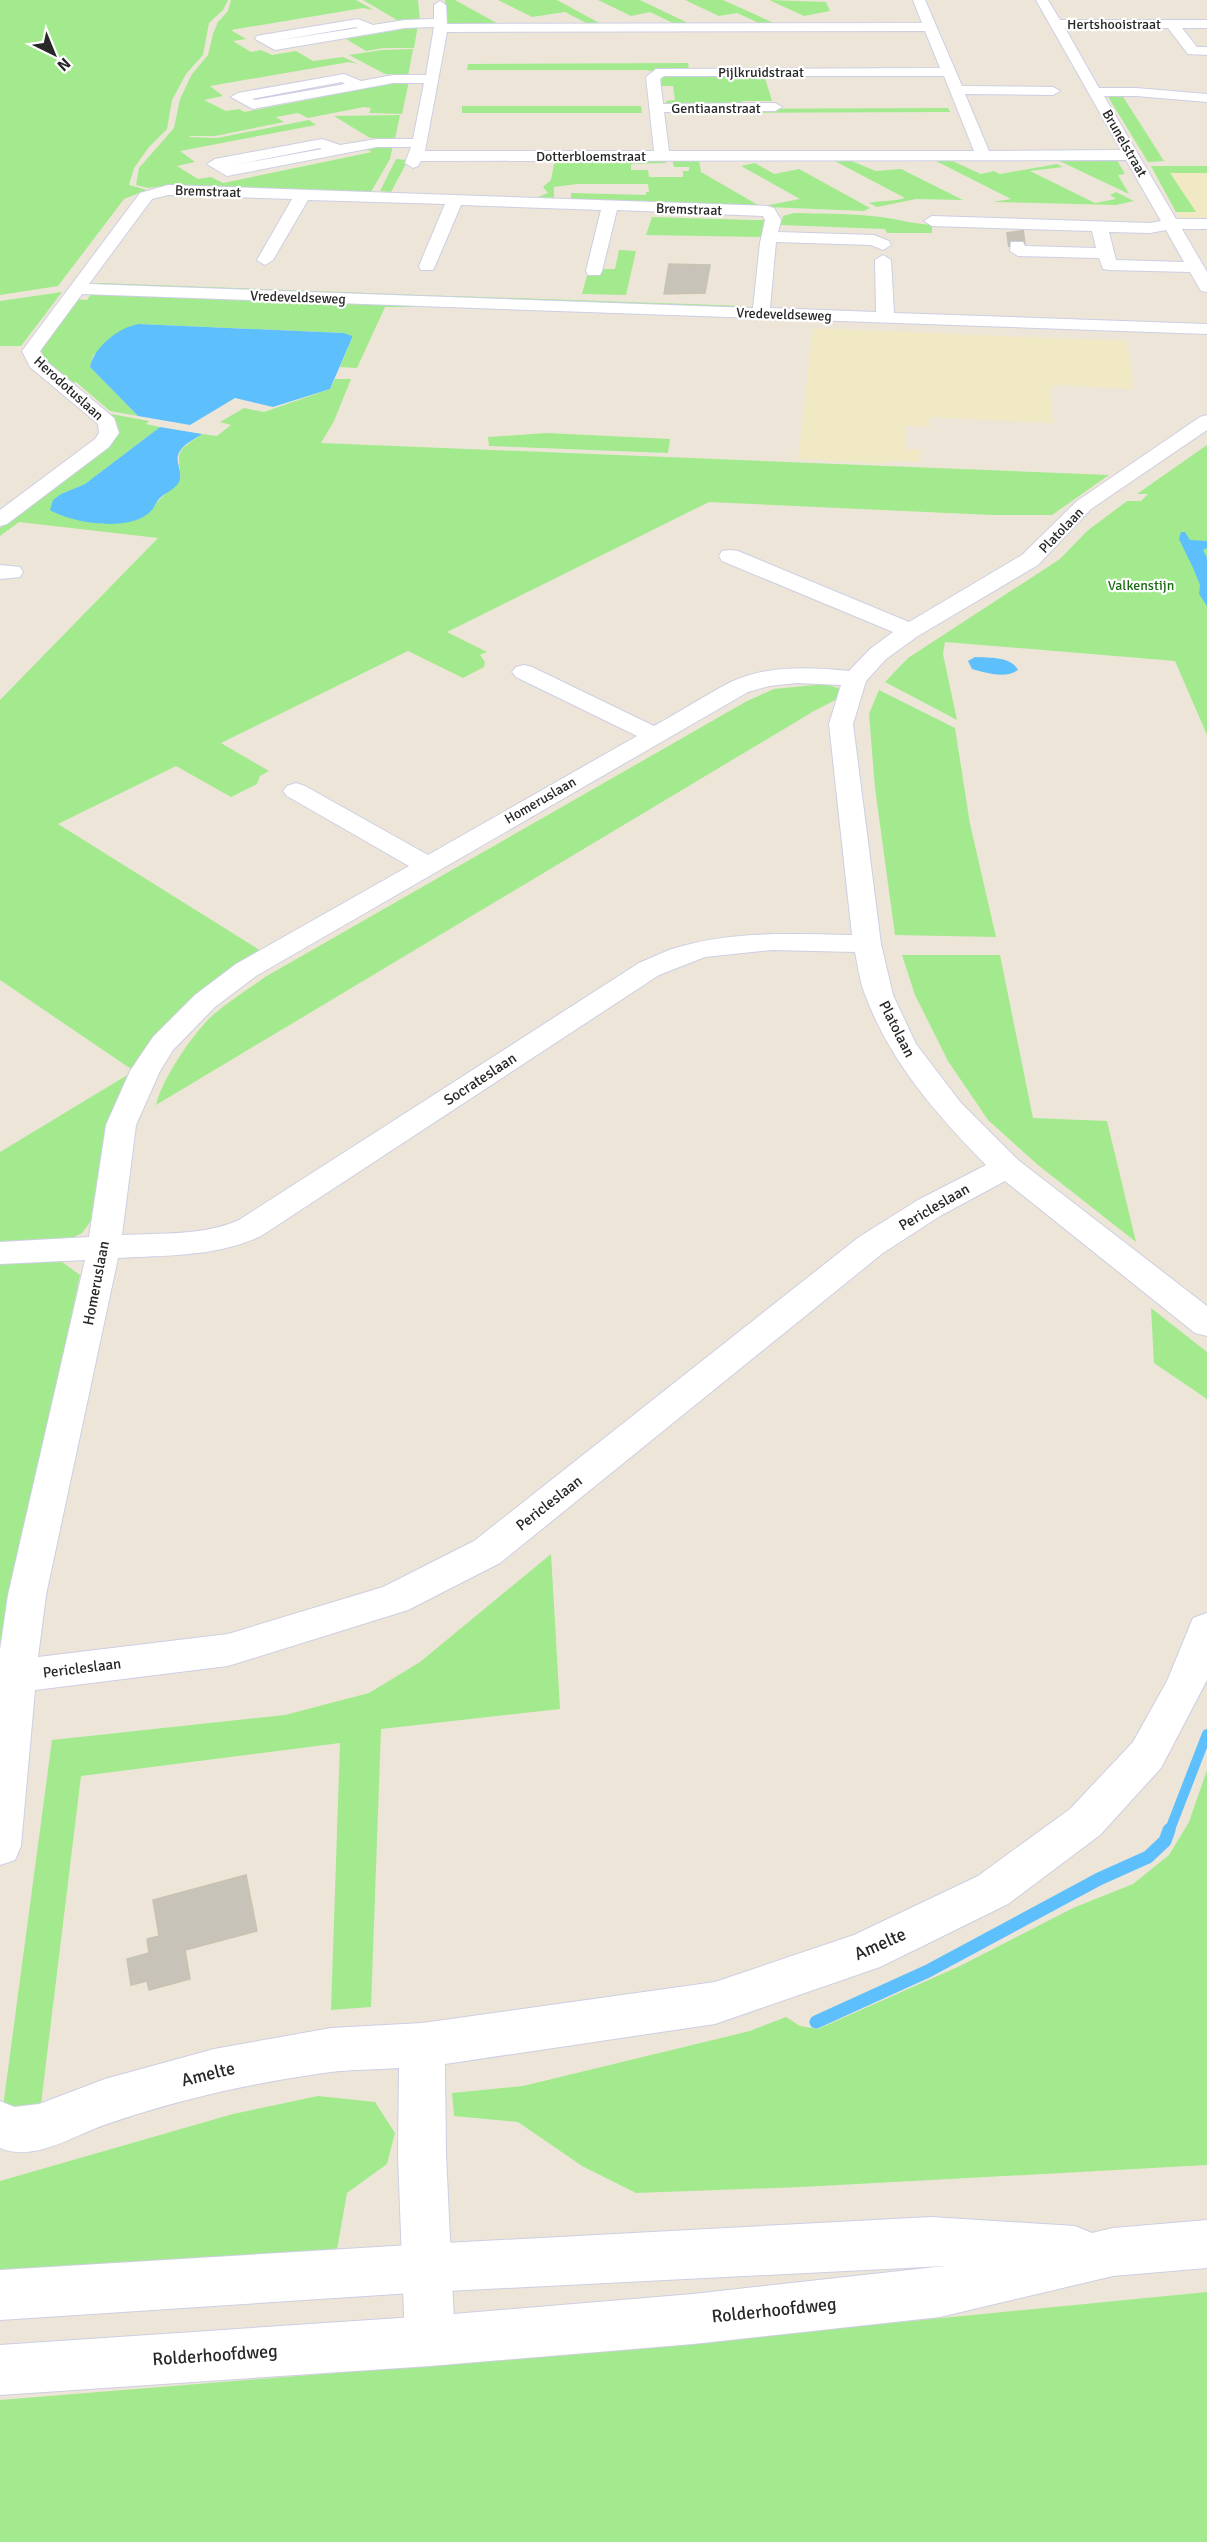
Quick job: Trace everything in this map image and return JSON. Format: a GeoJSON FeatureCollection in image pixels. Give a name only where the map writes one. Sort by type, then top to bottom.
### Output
{"type":"FeatureCollection","features":[{"type":"Feature","properties":{"kind":"street"},"geometry":{"type":"LineString","coordinates":[[397,197],[418,150],[441,25],[440,0]]}},
{"type":"Feature","properties":{"kind":"street"},"geometry":{"type":"LineString","coordinates":[[920,0],[984,156]]}},
{"type":"Feature","properties":{"kind":"street","name":"Brunelstraat"},"geometry":{"type":"LineString","coordinates":[[1042,0],[1207,287]]}},
{"type":"Feature","properties":{"kind":"street"},"geometry":{"type":"LineString","coordinates":[[372,30],[358,23],[262,39],[275,46],[372,30],[405,24],[684,30],[761,27],[931,27]]}},
{"type":"Feature","properties":{"kind":"street","name":"Hertshooistraat"},"geometry":{"type":"LineString","coordinates":[[1056,24],[1207,24]]}},
{"type":"Feature","properties":{"kind":"street","name":"Hertshooistraat"},"geometry":{"type":"LineString","coordinates":[[1172,24],[1193,51],[1207,51]]}},
{"type":"Feature","properties":{"kind":"street","name":"Pijlkruidstraat"},"geometry":{"type":"LineString","coordinates":[[662,156],[653,77],[661,72],[950,72]]}},
{"type":"Feature","properties":{"kind":"street"},"geometry":{"type":"LineString","coordinates":[[358,85],[344,78],[238,97],[253,105],[393,80],[432,80]]}},
{"type":"Feature","properties":{"kind":"street"},"geometry":{"type":"LineString","coordinates":[[1136,92],[1163,86],[1207,86]]}},
{"type":"Feature","properties":{"kind":"street"},"geometry":{"type":"LineString","coordinates":[[958,90],[1053,91]]}},
{"type":"Feature","properties":{"kind":"street"},"geometry":{"type":"LineString","coordinates":[[1095,92],[1136,92],[1207,98]]}},
{"type":"Feature","properties":{"kind":"street","name":"Gentiaanstraat"},"geometry":{"type":"LineString","coordinates":[[657,108],[776,107]]}},
{"type":"Feature","properties":{"kind":"street","name":"Dotterbloemstraat"},"geometry":{"type":"LineString","coordinates":[[338,150],[322,143],[214,164],[227,171],[377,143],[418,150],[765,156],[786,169],[829,162],[829,156],[853,156],[873,168],[883,170],[927,162],[928,156],[1131,155]]}},
{"type":"Feature","properties":{"kind":"street","name":"Dotterbloemstraat"},"geometry":{"type":"LineString","coordinates":[[956,155],[982,171],[1028,162],[1028,156]]}},
{"type":"Feature","properties":{"kind":"street","name":"Bremstraat"},"geometry":{"type":"LineString","coordinates":[[81,285],[146,196],[168,190],[768,211],[773,220],[770,237]]}},
{"type":"Feature","properties":{"kind":"street"},"geometry":{"type":"LineString","coordinates":[[266,260],[303,194]]}},
{"type":"Feature","properties":{"kind":"street"},"geometry":{"type":"LineString","coordinates":[[427,266],[455,200]]}},
{"type":"Feature","properties":{"kind":"street"},"geometry":{"type":"LineString","coordinates":[[594,271],[610,206]]}},
{"type":"Feature","properties":{"kind":"street"},"geometry":{"type":"LineString","coordinates":[[932,221],[1015,234],[1099,226],[1150,228],[1172,224],[1207,224]]}},
{"type":"Feature","properties":{"kind":"street"},"geometry":{"type":"LineString","coordinates":[[1099,226],[1109,265],[1195,267]]}},
{"type":"Feature","properties":{"kind":"street"},"geometry":{"type":"LineString","coordinates":[[1015,234],[1018,251],[1106,253]]}},
{"type":"Feature","properties":{"kind":"street"},"geometry":{"type":"LineString","coordinates":[[761,309],[770,237],[874,240],[883,253],[885,318]]}},
{"type":"Feature","properties":{"kind":"street","name":"Vredeveldseweg"},"geometry":{"type":"LineString","coordinates":[[81,285],[761,309],[885,318],[1207,329]]}},
{"type":"Feature","properties":{"kind":"street","name":"Herodotuslaan"},"geometry":{"type":"LineString","coordinates":[[0,520],[102,443],[109,433],[107,422],[37,363],[31,351],[81,285]]}},
{"type":"Feature","properties":{"kind":"street","name":"Platolaan"},"geometry":{"type":"LineString","coordinates":[[1207,421],[1084,505],[1030,561],[910,631],[878,654],[855,679],[841,724],[867,944],[879,995],[902,1046],[950,1110],[1007,1167],[1207,1324]]}},
{"type":"Feature","properties":{"kind":"street"},"geometry":{"type":"LineString","coordinates":[[730,556],[910,631]]}},
{"type":"Feature","properties":{"kind":"street"},"geometry":{"type":"LineString","coordinates":[[524,672],[654,735]]}},
{"type":"Feature","properties":{"kind":"street","name":"Homeruslaan"},"geometry":{"type":"LineString","coordinates":[[0,1846],[16,1676],[27,1595],[104,1248],[121,1125],[145,1071],[163,1044],[205,1001],[246,970],[740,687],[759,680],[799,674],[855,679]]}},
{"type":"Feature","properties":{"kind":"street"},"geometry":{"type":"LineString","coordinates":[[296,791],[427,865]]}},
{"type":"Feature","properties":{"kind":"street","name":"Socrateslaan"},"geometry":{"type":"LineString","coordinates":[[104,1248],[206,1242],[250,1228],[649,969],[679,956],[712,948],[760,944],[867,944]]}},
{"type":"Feature","properties":{"kind":"street","name":"Pericleslaan"},"geometry":{"type":"LineString","coordinates":[[16,1676],[228,1650],[394,1599],[487,1552],[871,1245],[929,1208],[1007,1167]]}},
{"type":"Feature","properties":{"kind":"street"},"geometry":{"type":"LineString","coordinates":[[0,1253],[104,1248]]}},
{"type":"Feature","properties":{"kind":"street","name":"Amelte"},"geometry":{"type":"LineString","coordinates":[[0,2124],[14,2130],[39,2127],[105,2102],[214,2071],[331,2050],[422,2045],[715,2003],[864,1952],[993,1890],[1085,1822],[1147,1755],[1185,1686],[1207,1629]]}},
{"type":"Feature","properties":{"kind":"street"},"geometry":{"type":"LineString","coordinates":[[422,2045],[422,2155],[430,2341]]}},
{"type":"Feature","properties":{"kind":"street","name":"Rolderhoofdweg"},"geometry":{"type":"LineString","coordinates":[[0,2295],[427,2268],[931,2241],[1113,2252]]}},
{"type":"Feature","properties":{"kind":"street","name":"Rolderhoofdweg"},"geometry":{"type":"LineString","coordinates":[[0,2370],[430,2341],[693,2319],[940,2292],[1113,2252],[1207,2244]]}},
{"type":"Feature","properties":{"kind":"shaded area"},"geometry":{"type":"Polygon","coordinates":[[[1151,166],[1207,166],[1207,220],[1182,220],[1151,166]]]}},
{"type":"Feature","properties":{"kind":"shaded area"},"geometry":{"type":"Polygon","coordinates":[[[813,328],[1127,341],[1134,389],[1059,385],[1050,389],[1053,423],[930,417],[929,427],[906,426],[905,449],[921,450],[919,462],[889,461],[888,464],[798,459],[813,328]]]}},
{"type":"Feature","properties":{"kind":"green space"},"geometry":{"type":"Polygon","coordinates":[[[0,0],[228,0],[223,10],[209,23],[203,55],[186,74],[172,100],[167,129],[149,147],[134,168],[129,185],[147,190],[124,199],[58,286],[0,295],[0,0]]]}},
{"type":"Feature","properties":{"kind":"green space"},"geometry":{"type":"Polygon","coordinates":[[[231,0],[356,0],[374,10],[363,8],[231,30],[246,39],[233,41],[251,52],[261,50],[272,55],[296,51],[313,61],[343,57],[358,64],[349,62],[210,86],[223,96],[204,100],[226,111],[239,109],[245,112],[363,89],[360,87],[409,81],[402,114],[369,113],[371,108],[364,107],[308,118],[298,113],[276,117],[284,122],[215,136],[190,136],[217,138],[309,120],[316,125],[180,151],[195,162],[177,166],[198,179],[211,177],[223,183],[372,152],[364,148],[393,145],[390,159],[371,192],[170,185],[148,188],[136,185],[139,168],[174,128],[180,99],[192,74],[208,55],[218,22],[228,11],[231,0]]]}},
{"type":"Feature","properties":{"kind":"green space"},"geometry":{"type":"Polygon","coordinates":[[[363,0],[418,0],[420,22],[415,19],[397,20],[363,0]]]}},
{"type":"Feature","properties":{"kind":"green space"},"geometry":{"type":"Polygon","coordinates":[[[445,0],[455,0],[502,26],[447,24],[445,0]]]}},
{"type":"Feature","properties":{"kind":"green space"},"geometry":{"type":"Polygon","coordinates":[[[498,0],[557,0],[603,25],[590,25],[565,12],[532,17],[498,0]]]}},
{"type":"Feature","properties":{"kind":"green space"},"geometry":{"type":"Polygon","coordinates":[[[598,0],[640,0],[690,24],[677,25],[650,12],[631,16],[598,0]]]}},
{"type":"Feature","properties":{"kind":"green space"},"geometry":{"type":"Polygon","coordinates":[[[685,0],[723,0],[776,24],[761,24],[737,13],[719,16],[685,0]]]}},
{"type":"Feature","properties":{"kind":"green space"},"geometry":{"type":"Polygon","coordinates":[[[769,0],[826,2],[830,11],[804,16],[769,0]]]}},
{"type":"Feature","properties":{"kind":"green space"},"geometry":{"type":"Polygon","coordinates":[[[418,25],[414,48],[383,48],[366,51],[346,39],[398,30],[395,28],[418,25]]]}},
{"type":"Feature","properties":{"kind":"green space"},"geometry":{"type":"Polygon","coordinates":[[[413,49],[408,76],[385,74],[349,55],[382,50],[413,49]]]}},
{"type":"Feature","properties":{"kind":"green space"},"geometry":{"type":"Polygon","coordinates":[[[688,63],[689,69],[655,72],[646,70],[467,70],[468,64],[688,63]]]}},
{"type":"Feature","properties":{"kind":"green space"},"geometry":{"type":"Polygon","coordinates":[[[709,73],[716,77],[765,78],[772,101],[743,101],[736,106],[667,107],[666,101],[675,100],[673,86],[661,86],[662,76],[709,73]]]}},
{"type":"Feature","properties":{"kind":"green space"},"geometry":{"type":"Polygon","coordinates":[[[1107,95],[1122,95],[1164,161],[1148,162],[1107,95]]]}},
{"type":"Feature","properties":{"kind":"green space"},"geometry":{"type":"Polygon","coordinates":[[[462,106],[641,106],[642,113],[462,113],[462,106]]]}},
{"type":"Feature","properties":{"kind":"green space"},"geometry":{"type":"Polygon","coordinates":[[[948,108],[950,112],[667,113],[666,109],[948,108]]]}},
{"type":"Feature","properties":{"kind":"green space"},"geometry":{"type":"Polygon","coordinates":[[[400,115],[395,139],[370,138],[334,116],[400,115]]]}},
{"type":"Feature","properties":{"kind":"green space"},"geometry":{"type":"Polygon","coordinates":[[[844,158],[876,171],[901,169],[963,200],[916,199],[877,207],[869,203],[905,198],[831,159],[844,158]]]}},
{"type":"Feature","properties":{"kind":"green space"},"geometry":{"type":"Polygon","coordinates":[[[1053,158],[1117,160],[1125,174],[1118,175],[1129,194],[1053,158]]]}},
{"type":"Feature","properties":{"kind":"green space"},"geometry":{"type":"Polygon","coordinates":[[[396,159],[408,160],[391,192],[380,191],[396,159]]]}},
{"type":"Feature","properties":{"kind":"green space"},"geometry":{"type":"Polygon","coordinates":[[[560,159],[666,159],[666,163],[631,164],[631,170],[648,170],[649,177],[683,177],[683,171],[689,171],[689,167],[674,167],[672,159],[699,160],[701,172],[758,205],[755,207],[571,199],[571,193],[646,195],[646,192],[649,192],[648,184],[577,184],[554,187],[554,198],[538,197],[548,193],[543,187],[551,180],[554,164],[560,159]]]}},
{"type":"Feature","properties":{"kind":"green space"},"geometry":{"type":"Polygon","coordinates":[[[932,159],[948,159],[981,174],[994,171],[1000,174],[1057,164],[1063,167],[1030,171],[1095,203],[1116,199],[1110,195],[1116,192],[1134,201],[1116,205],[993,202],[1011,199],[932,159]]]}},
{"type":"Feature","properties":{"kind":"green space"},"geometry":{"type":"Polygon","coordinates":[[[755,163],[774,174],[799,169],[870,208],[864,211],[767,207],[800,199],[741,166],[755,163]]]}},
{"type":"Feature","properties":{"kind":"green space"},"geometry":{"type":"Polygon","coordinates":[[[1151,166],[1207,166],[1207,173],[1170,173],[1196,212],[1176,212],[1151,166]]]}},
{"type":"Feature","properties":{"kind":"green space"},"geometry":{"type":"Polygon","coordinates":[[[794,213],[852,214],[886,218],[932,225],[932,233],[887,233],[885,229],[781,225],[783,216],[794,213]]]}},
{"type":"Feature","properties":{"kind":"green space"},"geometry":{"type":"Polygon","coordinates":[[[652,217],[764,220],[761,237],[646,235],[652,217]]]}},
{"type":"Feature","properties":{"kind":"green space"},"geometry":{"type":"Polygon","coordinates":[[[619,250],[636,251],[626,295],[582,294],[588,272],[615,269],[619,250]]]}},
{"type":"Feature","properties":{"kind":"green space"},"geometry":{"type":"Polygon","coordinates":[[[100,283],[449,296],[448,299],[93,285],[100,283]]]}},
{"type":"Feature","properties":{"kind":"green space"},"geometry":{"type":"Polygon","coordinates":[[[62,292],[21,346],[0,346],[0,301],[62,292]]]}},
{"type":"Feature","properties":{"kind":"green space"},"geometry":{"type":"Polygon","coordinates":[[[91,294],[415,305],[414,307],[385,307],[357,368],[340,367],[352,338],[344,333],[139,324],[107,342],[93,356],[90,367],[138,416],[110,411],[76,382],[71,383],[40,352],[75,299],[87,300],[91,294]]]}},
{"type":"Feature","properties":{"kind":"green space"},"geometry":{"type":"Polygon","coordinates":[[[454,296],[745,306],[747,308],[452,299],[454,296]]]}},
{"type":"Feature","properties":{"kind":"green space"},"geometry":{"type":"Polygon","coordinates":[[[335,379],[351,379],[334,421],[321,443],[1109,475],[1052,515],[991,515],[709,502],[447,632],[487,652],[480,655],[485,662],[484,667],[463,678],[408,651],[221,743],[269,771],[260,776],[257,784],[231,797],[176,766],[58,824],[261,951],[234,969],[108,1128],[91,1221],[82,1233],[68,1240],[0,1245],[0,1152],[134,1071],[0,980],[0,700],[158,538],[19,522],[0,536],[0,528],[114,439],[119,431],[116,421],[106,413],[149,421],[146,424],[160,427],[85,484],[61,494],[151,511],[181,477],[179,455],[188,444],[202,434],[217,436],[231,425],[220,422],[244,408],[264,412],[330,389],[335,379]]]}},
{"type":"Feature","properties":{"kind":"green space"},"geometry":{"type":"Polygon","coordinates":[[[547,433],[670,439],[668,453],[489,446],[488,437],[547,433]]]}},
{"type":"Feature","properties":{"kind":"green space","name":"Valkenstijn"},"geometry":{"type":"Polygon","coordinates":[[[1207,445],[1207,735],[1175,661],[945,642],[943,654],[957,720],[885,682],[908,658],[1060,559],[1087,531],[1127,501],[1141,501],[1148,494],[1137,494],[1207,445]]]}},
{"type":"Feature","properties":{"kind":"green space"},"geometry":{"type":"Polygon","coordinates":[[[825,684],[838,688],[845,695],[814,711],[156,1105],[171,1070],[196,1033],[219,1010],[265,977],[747,701],[774,689],[825,684]]]}},
{"type":"Feature","properties":{"kind":"green space"},"geometry":{"type":"Polygon","coordinates":[[[879,690],[955,728],[970,824],[996,937],[895,935],[875,788],[869,714],[879,690]]]}},
{"type":"Feature","properties":{"kind":"green space"},"geometry":{"type":"Polygon","coordinates":[[[902,955],[1000,955],[1033,1118],[1107,1121],[1136,1242],[1038,1165],[988,1120],[948,1061],[915,995],[902,955]]]}},
{"type":"Feature","properties":{"kind":"green space"},"geometry":{"type":"Polygon","coordinates":[[[58,1259],[80,1275],[0,1660],[0,1264],[58,1259]]]}},
{"type":"Feature","properties":{"kind":"green space"},"geometry":{"type":"Polygon","coordinates":[[[1151,1308],[1207,1352],[1207,1399],[1154,1363],[1151,1308]]]}},
{"type":"Feature","properties":{"kind":"green space"},"geometry":{"type":"Polygon","coordinates":[[[551,1554],[560,1709],[381,1729],[371,2007],[331,2010],[340,1743],[81,1776],[41,2104],[3,2107],[52,1740],[285,1715],[369,1693],[420,1662],[551,1554]]]}},
{"type":"Feature","properties":{"kind":"green space"},"geometry":{"type":"Polygon","coordinates":[[[1207,1770],[1207,2165],[802,2187],[636,2193],[582,2166],[518,2122],[454,2116],[452,2093],[523,2086],[750,2031],[786,2017],[800,2026],[818,2029],[960,1966],[1073,1908],[1133,1884],[1169,1855],[1189,1822],[1207,1770]]]}},
{"type":"Feature","properties":{"kind":"green space"},"geometry":{"type":"Polygon","coordinates":[[[318,2096],[375,2102],[395,2133],[387,2164],[347,2193],[336,2255],[0,2274],[0,2181],[233,2114],[318,2096]]]}},
{"type":"Feature","properties":{"kind":"green space"},"geometry":{"type":"Polygon","coordinates":[[[1207,2292],[1207,2542],[0,2542],[0,2400],[606,2351],[1207,2292]]]}},
{"type":"Feature","properties":{"kind":"water"},"geometry":{"type":"Polygon","coordinates":[[[139,324],[344,333],[352,338],[330,389],[273,407],[235,398],[190,425],[138,416],[90,367],[97,352],[108,339],[123,329],[139,324]]]}},
{"type":"Feature","properties":{"kind":"water"},"geometry":{"type":"Polygon","coordinates":[[[160,427],[202,434],[182,448],[178,455],[179,482],[142,518],[116,524],[101,524],[72,519],[50,510],[53,500],[85,484],[160,427]]]}},
{"type":"Feature","properties":{"kind":"water"},"geometry":{"type":"Polygon","coordinates":[[[1181,532],[1185,532],[1190,540],[1207,541],[1207,548],[1203,550],[1207,558],[1207,606],[1199,594],[1200,585],[1179,539],[1181,532]]]}},
{"type":"Feature","properties":{"kind":"water"},"geometry":{"type":"Polygon","coordinates":[[[975,657],[1005,660],[1015,665],[1018,670],[1002,675],[972,669],[968,661],[975,657]]]}},
{"type":"Feature","properties":{"kind":"building"},"geometry":{"type":"Polygon","coordinates":[[[669,264],[710,265],[705,293],[664,294],[669,264]]]}},
{"type":"Feature","properties":{"kind":"building"},"geometry":{"type":"Polygon","coordinates":[[[246,1875],[257,1931],[185,1950],[190,1979],[149,1990],[147,1981],[131,1985],[127,1959],[149,1953],[147,1939],[159,1936],[153,1900],[246,1875]]]}},
{"type":"Feature","properties":{"kind":"waterway"},"geometry":{"type":"LineString","coordinates":[[1169,1832],[1207,1734]]}},
{"type":"Feature","properties":{"kind":"waterway"},"geometry":{"type":"LineString","coordinates":[[816,2022],[928,1971],[1099,1879],[1148,1857],[1165,1841],[1169,1830]]}},
{"type":"Feature","properties":{"kind":"tunnel"},"geometry":{"type":"LineString","coordinates":[[1015,231],[1017,246]]}}]}
